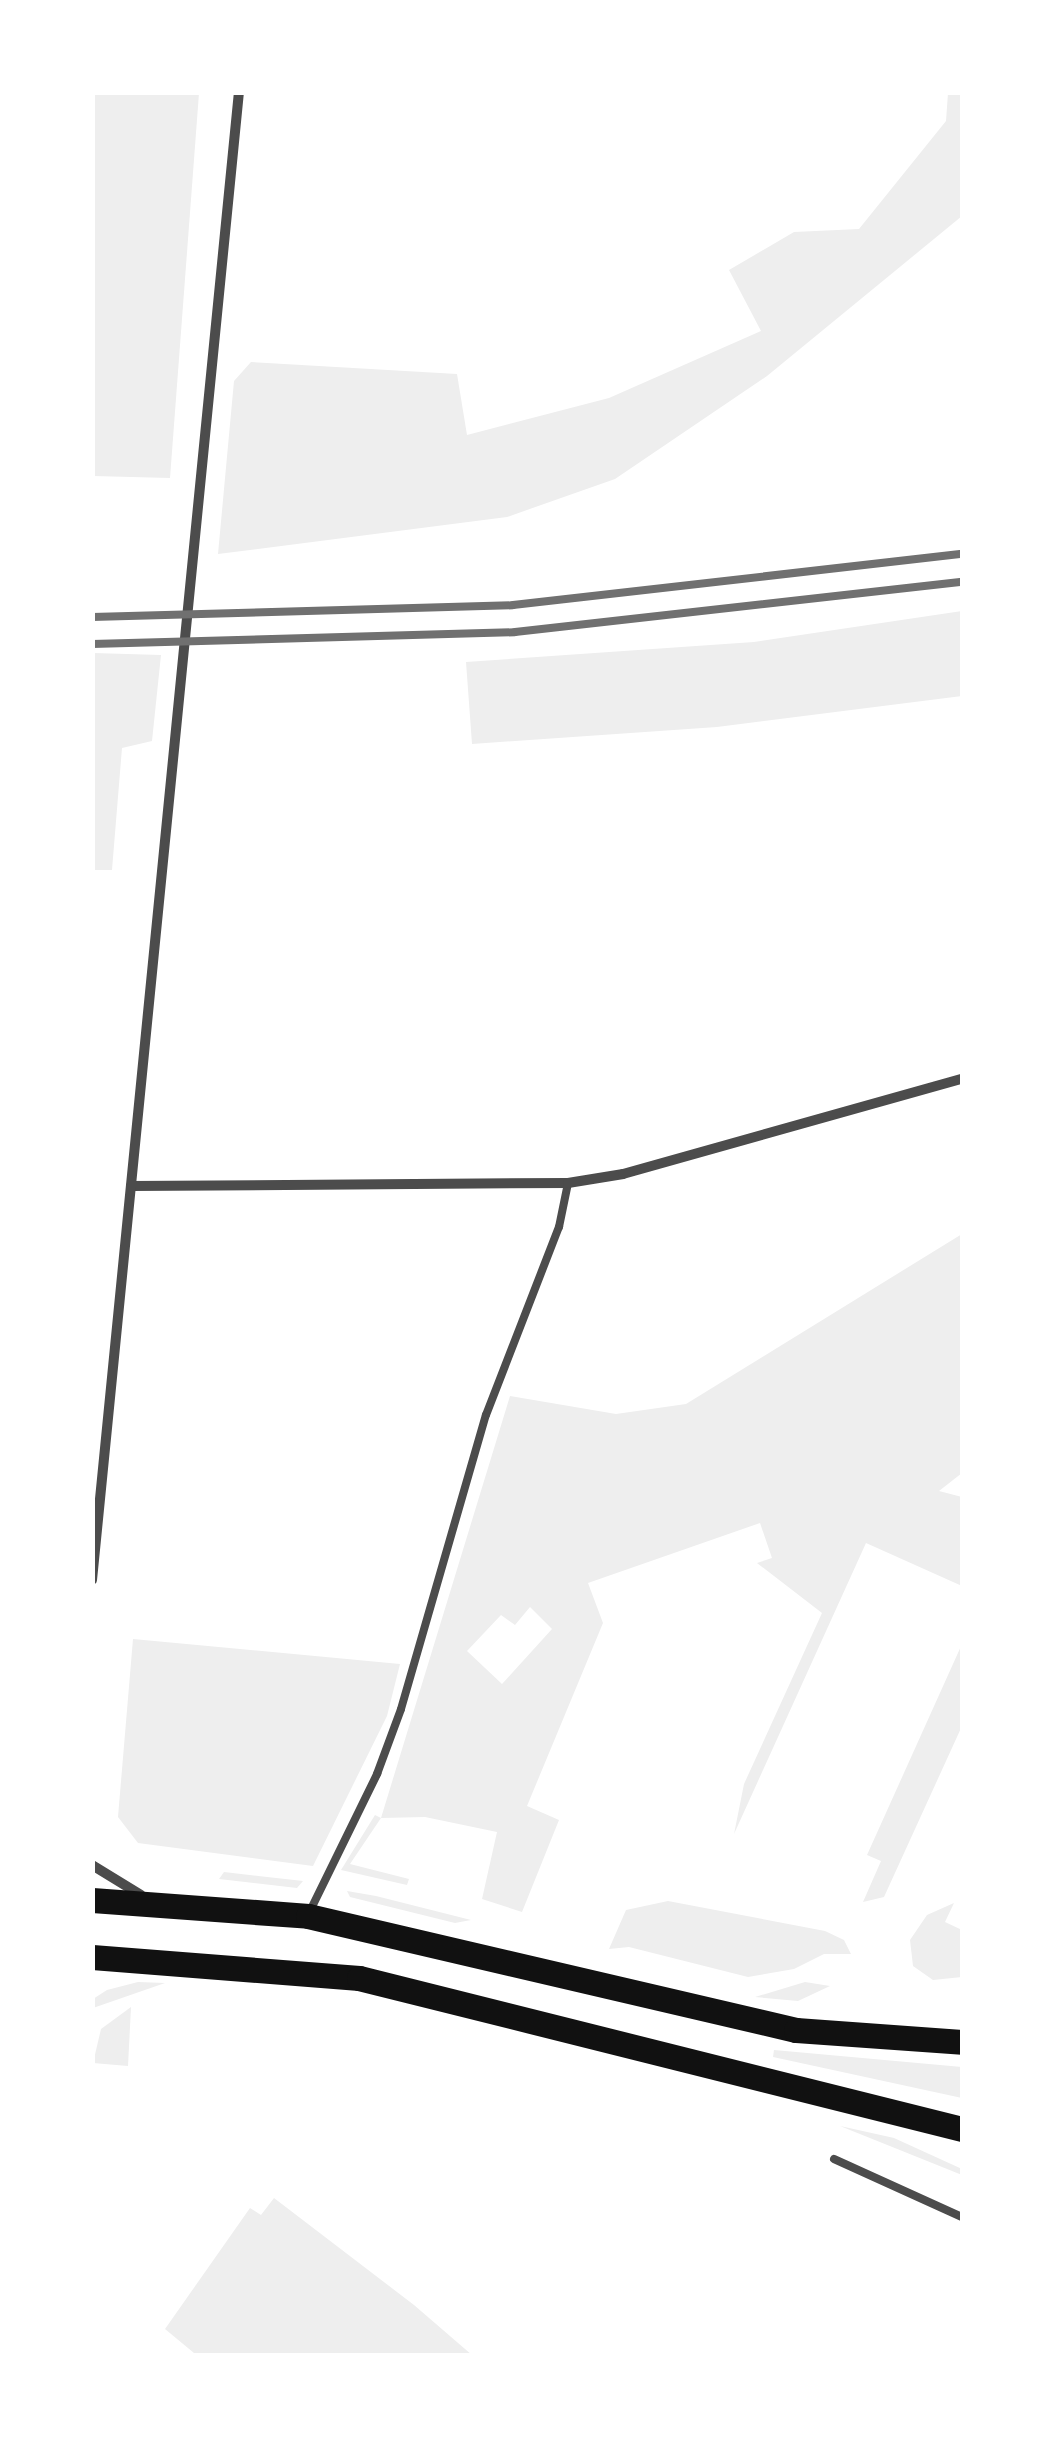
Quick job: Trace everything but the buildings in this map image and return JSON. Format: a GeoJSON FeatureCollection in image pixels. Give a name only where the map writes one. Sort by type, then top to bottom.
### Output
{"type":"FeatureCollection","features":[{"type":"Feature","properties":{"kind":"main road"},"geometry":{"type":"LineString","coordinates":[[92,1900],[151,1900],[308,1916],[796,2030],[962,2042]]}},
{"type":"Feature","properties":{"kind":"main road"},"geometry":{"type":"LineString","coordinates":[[92,1957],[123,1956],[359,1978],[962,2129]]}},
{"type":"Feature","properties":{"kind":"street"},"geometry":{"type":"LineString","coordinates":[[92,1580],[239,92]]}},
{"type":"Feature","properties":{"kind":"street"},"geometry":{"type":"LineString","coordinates":[[131,1186],[568,1183],[623,1174],[962,1079]]}},
{"type":"Feature","properties":{"kind":"street"},"geometry":{"type":"LineString","coordinates":[[92,1865],[151,1900]]}},
{"type":"Feature","properties":{"kind":"street"},"geometry":{"type":"LineString","coordinates":[[92,1974],[123,1956]]}},
{"type":"Feature","properties":{"kind":"lane"},"geometry":{"type":"LineString","coordinates":[[308,1916],[401,1709],[486,1415],[560,1227],[568,1183]]}},
{"type":"Feature","properties":{"kind":"lane"},"geometry":{"type":"LineString","coordinates":[[834,2159],[962,2217]]}},
{"type":"Feature","properties":{"kind":"shaded area"},"geometry":{"type":"Polygon","coordinates":[[[93,92],[199,93],[170,478],[93,476],[93,92]]]}},
{"type":"Feature","properties":{"kind":"shaded area"},"geometry":{"type":"Polygon","coordinates":[[[948,93],[962,93],[962,216],[767,376],[615,479],[507,517],[218,554],[234,381],[251,362],[457,374],[467,435],[609,398],[761,331],[729,270],[794,232],[859,229],[946,121],[948,93]]]}},
{"type":"Feature","properties":{"kind":"shaded area"},"geometry":{"type":"Polygon","coordinates":[[[962,611],[962,696],[717,727],[472,744],[466,662],[754,642],[962,611]]]}},
{"type":"Feature","properties":{"kind":"shaded area"},"geometry":{"type":"Polygon","coordinates":[[[93,653],[161,655],[152,741],[122,748],[112,870],[93,870],[93,653]]]}},
{"type":"Feature","properties":{"kind":"shaded area"},"geometry":{"type":"Polygon","coordinates":[[[962,1234],[962,1473],[939,1491],[962,1497],[962,1586],[866,1543],[734,1834],[744,1784],[822,1613],[757,1563],[772,1558],[760,1523],[588,1583],[603,1623],[527,1806],[559,1820],[522,1912],[482,1899],[497,1832],[425,1817],[381,1818],[510,1396],[616,1414],[686,1404],[962,1234]],[[530,1607],[515,1625],[501,1615],[467,1651],[502,1684],[552,1629],[530,1607]]]}},
{"type":"Feature","properties":{"kind":"shaded area"},"geometry":{"type":"Polygon","coordinates":[[[133,1639],[400,1664],[387,1716],[313,1866],[138,1843],[118,1817],[133,1639]]]}},
{"type":"Feature","properties":{"kind":"shaded area"},"geometry":{"type":"Polygon","coordinates":[[[962,1644],[962,1726],[884,1897],[863,1902],[881,1861],[867,1855],[962,1644]]]}},
{"type":"Feature","properties":{"kind":"shaded area"},"geometry":{"type":"Polygon","coordinates":[[[375,1815],[381,1818],[350,1864],[409,1879],[407,1885],[341,1870],[375,1815]]]}},
{"type":"Feature","properties":{"kind":"shaded area"},"geometry":{"type":"Polygon","coordinates":[[[224,1872],[303,1881],[297,1888],[219,1879],[224,1872]]]}},
{"type":"Feature","properties":{"kind":"shaded area"},"geometry":{"type":"Polygon","coordinates":[[[347,1891],[471,1920],[455,1923],[350,1897],[347,1891]]]}},
{"type":"Feature","properties":{"kind":"shaded area"},"geometry":{"type":"Polygon","coordinates":[[[668,1901],[825,1931],[844,1940],[851,1954],[824,1954],[794,1969],[748,1977],[629,1947],[609,1949],[626,1910],[668,1901]]]}},
{"type":"Feature","properties":{"kind":"shaded area"},"geometry":{"type":"Polygon","coordinates":[[[954,1903],[945,1922],[962,1930],[962,1977],[933,1980],[913,1966],[910,1940],[927,1915],[954,1903]]]}},
{"type":"Feature","properties":{"kind":"shaded area"},"geometry":{"type":"Polygon","coordinates":[[[138,1982],[165,1983],[93,2008],[93,1999],[107,1990],[138,1982]]]}},
{"type":"Feature","properties":{"kind":"shaded area"},"geometry":{"type":"Polygon","coordinates":[[[805,1982],[830,1986],[798,2001],[755,1997],[805,1982]]]}},
{"type":"Feature","properties":{"kind":"shaded area"},"geometry":{"type":"Polygon","coordinates":[[[131,2007],[128,2066],[93,2063],[101,2029],[131,2007]]]}},
{"type":"Feature","properties":{"kind":"shaded area"},"geometry":{"type":"Polygon","coordinates":[[[774,2050],[962,2067],[962,2098],[773,2057],[774,2050]]]}},
{"type":"Feature","properties":{"kind":"shaded area"},"geometry":{"type":"Polygon","coordinates":[[[840,2126],[894,2138],[962,2169],[962,2175],[840,2126]]]}},
{"type":"Feature","properties":{"kind":"shaded area"},"geometry":{"type":"Polygon","coordinates":[[[274,2198],[414,2305],[472,2355],[194,2353],[165,2329],[250,2208],[261,2215],[274,2198]]]}},
{"type":"Feature","properties":{"kind":"railway"},"geometry":{"type":"LineString","coordinates":[[92,617],[513,605],[962,554]]}},
{"type":"Feature","properties":{"kind":"railway"},"geometry":{"type":"LineString","coordinates":[[92,644],[515,632],[962,582]]}}]}
